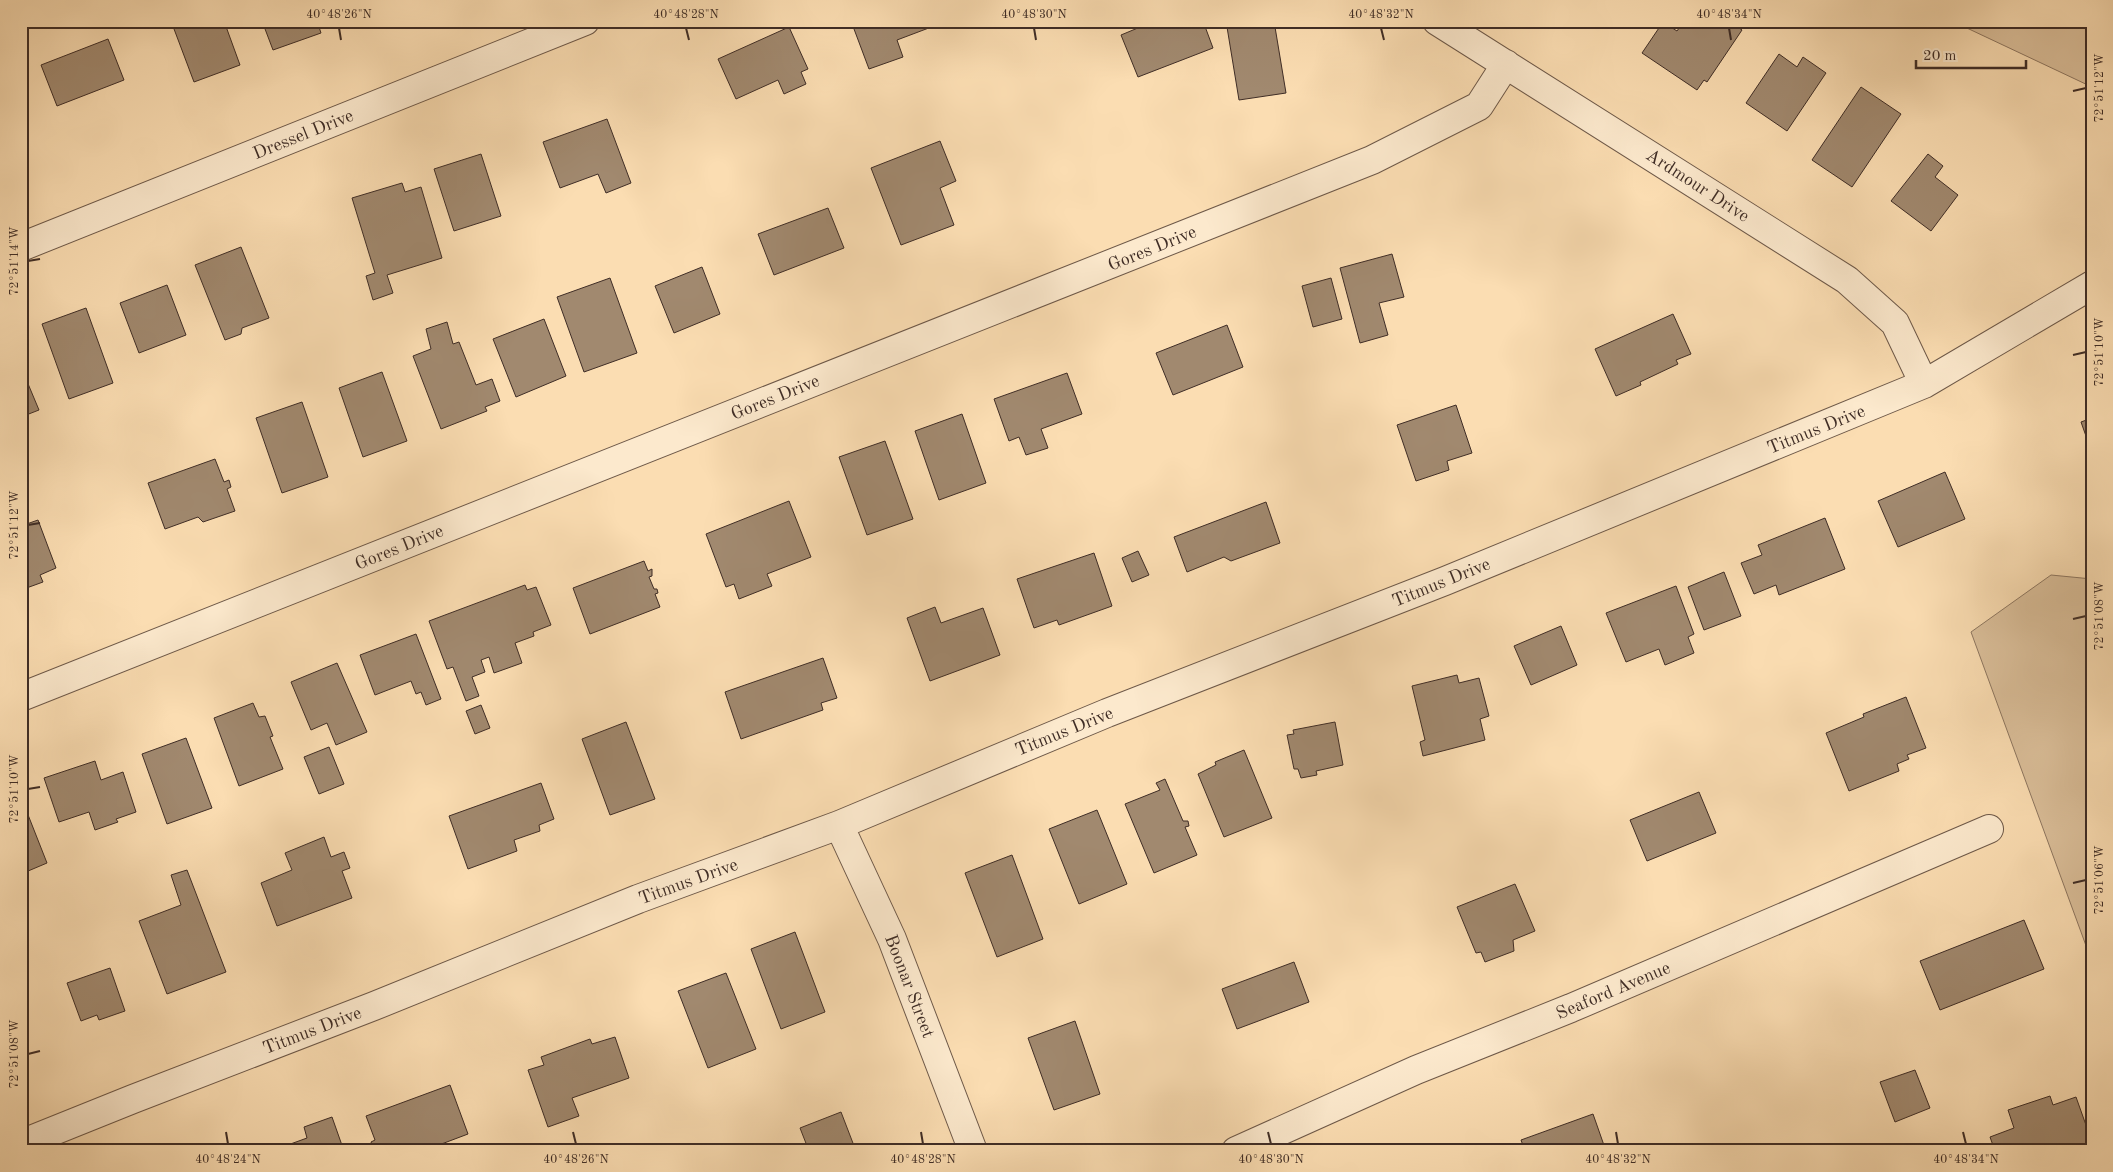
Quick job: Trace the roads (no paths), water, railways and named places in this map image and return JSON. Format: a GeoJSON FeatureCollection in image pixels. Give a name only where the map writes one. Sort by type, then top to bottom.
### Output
{"type":"FeatureCollection","features":[{"type":"Feature","properties":{"kind":"street","name":"Dressel Drive"},"geometry":{"type":"LineString","coordinates":[[21,247],[585,21]]}},
{"type":"Feature","properties":{"kind":"street","name":"Ardmour Drive"},"geometry":{"type":"LineString","coordinates":[[1437,21],[1847,280],[1895,324],[1924,384]]}},
{"type":"Feature","properties":{"kind":"street","name":"Gores Drive"},"geometry":{"type":"LineString","coordinates":[[21,697],[1372,160],[1478,106],[1506,64]]}},
{"type":"Feature","properties":{"kind":"street","name":"Titmus Drive"},"geometry":{"type":"LineString","coordinates":[[21,1144],[374,1006],[638,899],[839,825],[1107,713],[1445,581],[1924,384],[2092,285]]}},
{"type":"Feature","properties":{"kind":"street","name":"Boonar Street"},"geometry":{"type":"LineString","coordinates":[[839,825],[892,939],[973,1151]]}},
{"type":"Feature","properties":{"kind":"street","name":"Seaford Avenue"},"geometry":{"type":"LineString","coordinates":[[1236,1151],[1416,1070],[1571,1008],[1989,829]]}}]}
